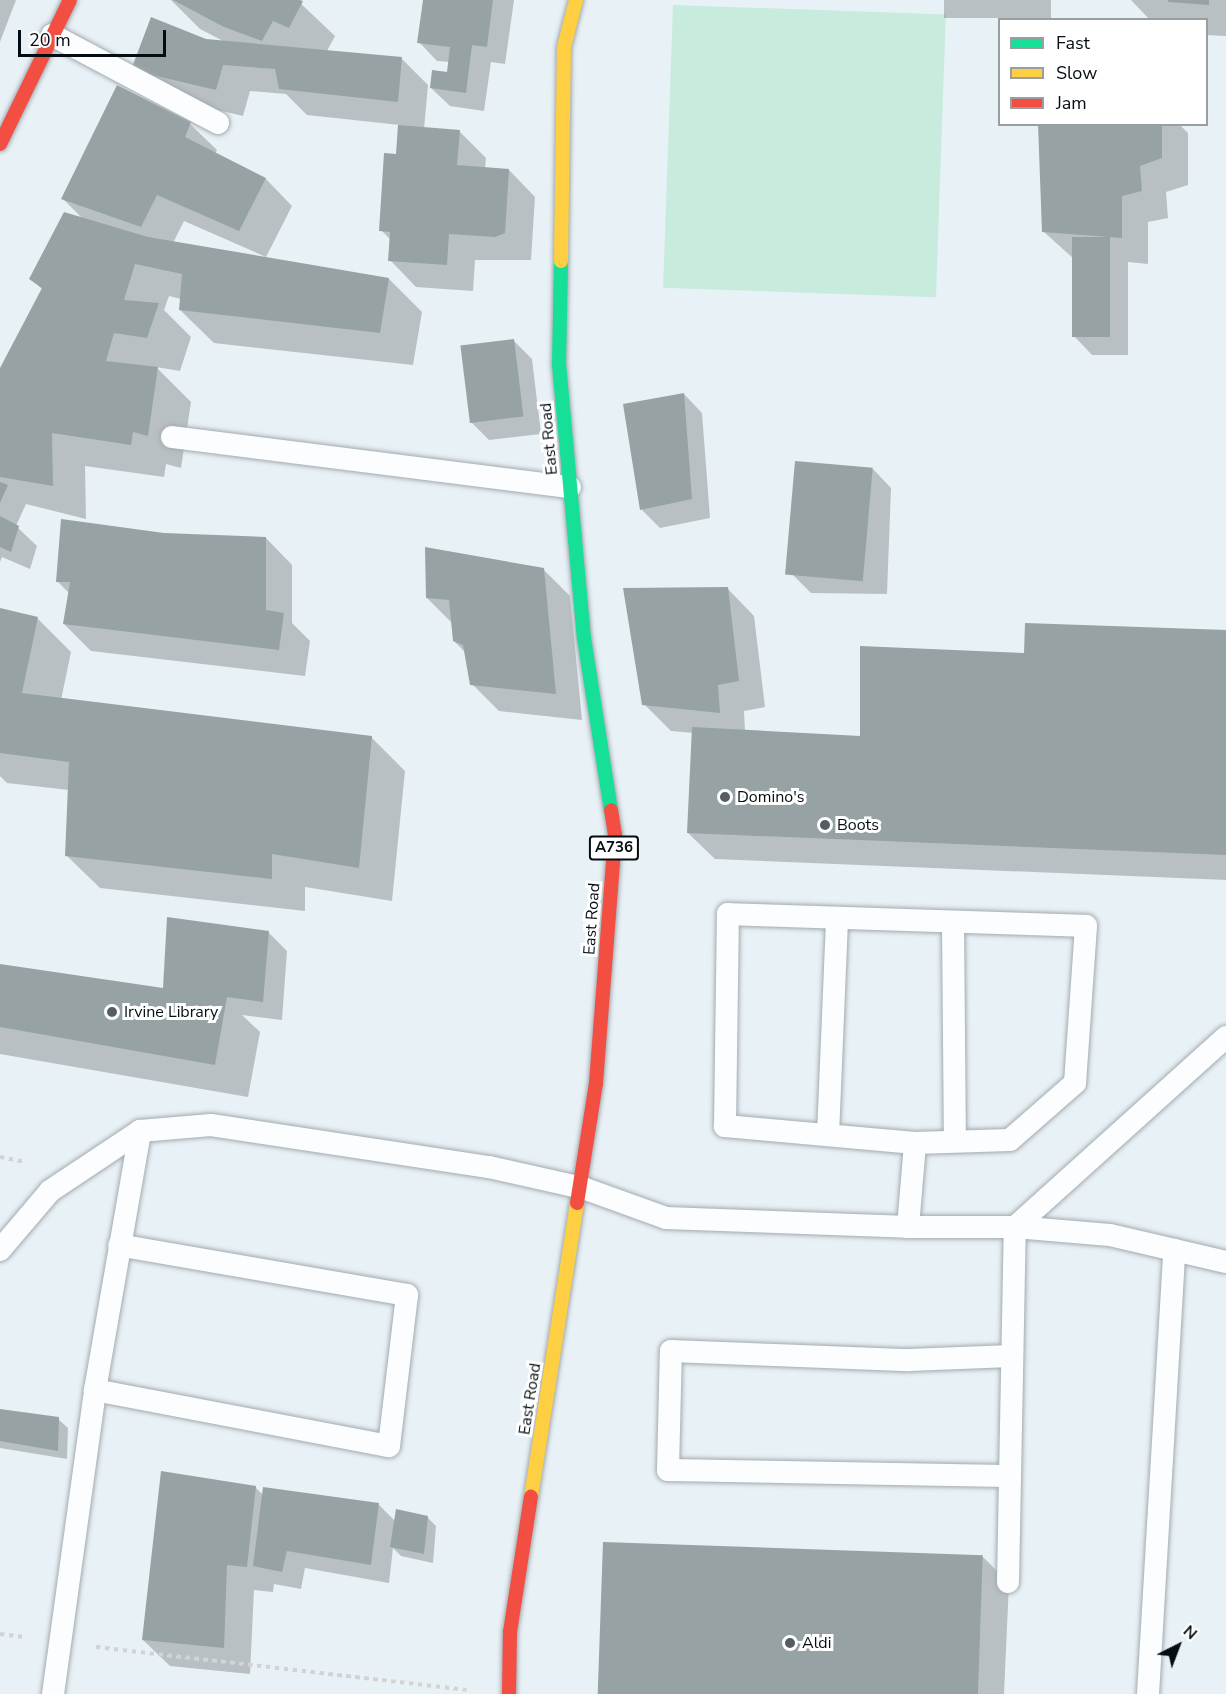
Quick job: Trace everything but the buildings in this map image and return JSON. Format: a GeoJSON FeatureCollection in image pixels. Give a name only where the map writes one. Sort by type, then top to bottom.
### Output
{"type":"FeatureCollection","features":[{"type":"Feature","properties":{"kind":"main road"},"geometry":{"type":"LineString","coordinates":[[0,144],[70,0]]}},
{"type":"Feature","properties":{"kind":"main road","name":"East Road"},"geometry":{"type":"LineString","coordinates":[[509,1694],[510,1632],[583,1188],[596,1083],[615,835],[584,638],[559,364],[564,47],[576,0]]}},
{"type":"Feature","properties":{"kind":"lane"},"geometry":{"type":"LineString","coordinates":[[52,35],[218,123]]}},
{"type":"Feature","properties":{"kind":"lane"},"geometry":{"type":"LineString","coordinates":[[172,437],[570,487]]}},
{"type":"Feature","properties":{"kind":"lane"},"geometry":{"type":"LineString","coordinates":[[728,914],[837,918],[1086,926],[1075,1083],[1010,1140],[915,1143],[725,1126],[728,914]]}},
{"type":"Feature","properties":{"kind":"lane"},"geometry":{"type":"LineString","coordinates":[[828,1135],[837,918]]}},
{"type":"Feature","properties":{"kind":"lane"},"geometry":{"type":"LineString","coordinates":[[953,922],[955,1141]]}},
{"type":"Feature","properties":{"kind":"lane"},"geometry":{"type":"LineString","coordinates":[[1008,1582],[1015,1227],[1226,1037]]}},
{"type":"Feature","properties":{"kind":"lane"},"geometry":{"type":"LineString","coordinates":[[0,1250],[50,1191],[140,1131],[211,1125],[489,1167],[583,1188],[666,1218],[908,1227],[1015,1227],[1110,1235],[1226,1262]]}},
{"type":"Feature","properties":{"kind":"lane"},"geometry":{"type":"LineString","coordinates":[[53,1694],[95,1390],[140,1131]]}},
{"type":"Feature","properties":{"kind":"lane"},"geometry":{"type":"LineString","coordinates":[[908,1227],[915,1143]]}},
{"type":"Feature","properties":{"kind":"lane"},"geometry":{"type":"LineString","coordinates":[[95,1390],[389,1446],[407,1294],[119,1245]]}},
{"type":"Feature","properties":{"kind":"lane"},"geometry":{"type":"LineString","coordinates":[[1148,1694],[1174,1250]]}},
{"type":"Feature","properties":{"kind":"lane"},"geometry":{"type":"LineString","coordinates":[[1010,1476],[668,1470],[671,1351],[909,1360],[1011,1356]]}},
{"type":"Feature","properties":{"kind":"path"},"geometry":{"type":"LineString","coordinates":[[0,1634],[60,1643],[478,1691]]}},
{"type":"Feature","properties":{"kind":"green space"},"geometry":{"type":"Polygon","coordinates":[[[673,5],[946,15],[936,297],[663,288],[673,5]]]}},
{"type":"Feature","properties":{"kind":"traffic: fast"},"geometry":{"type":"LineString","coordinates":[[561,261],[559,364],[584,638],[611,810]]}},
{"type":"Feature","properties":{"kind":"traffic: slow"},"geometry":{"type":"LineString","coordinates":[[561,261],[564,47],[576,0]]}},
{"type":"Feature","properties":{"kind":"traffic: slow"},"geometry":{"type":"LineString","coordinates":[[531,1497],[577,1203]]}},
{"type":"Feature","properties":{"kind":"traffic: jam"},"geometry":{"type":"LineString","coordinates":[[0,144],[70,0]]}},
{"type":"Feature","properties":{"kind":"traffic: jam"},"geometry":{"type":"LineString","coordinates":[[577,1203],[596,1083],[615,835],[611,810]]}},
{"type":"Feature","properties":{"kind":"traffic: jam"},"geometry":{"type":"LineString","coordinates":[[509,1694],[510,1632],[531,1497]]}},
{"type":"Feature","properties":{"kind":"place","name":"Domino's"},"geometry":{"type":"Point","coordinates":[725,797]}},
{"type":"Feature","properties":{"kind":"place","name":"Boots"},"geometry":{"type":"Point","coordinates":[825,825]}},
{"type":"Feature","properties":{"kind":"place","name":"Irvine Library"},"geometry":{"type":"Point","coordinates":[112,1012]}},
{"type":"Feature","properties":{"kind":"place","name":"Aldi"},"geometry":{"type":"Point","coordinates":[790,1643]}}]}
